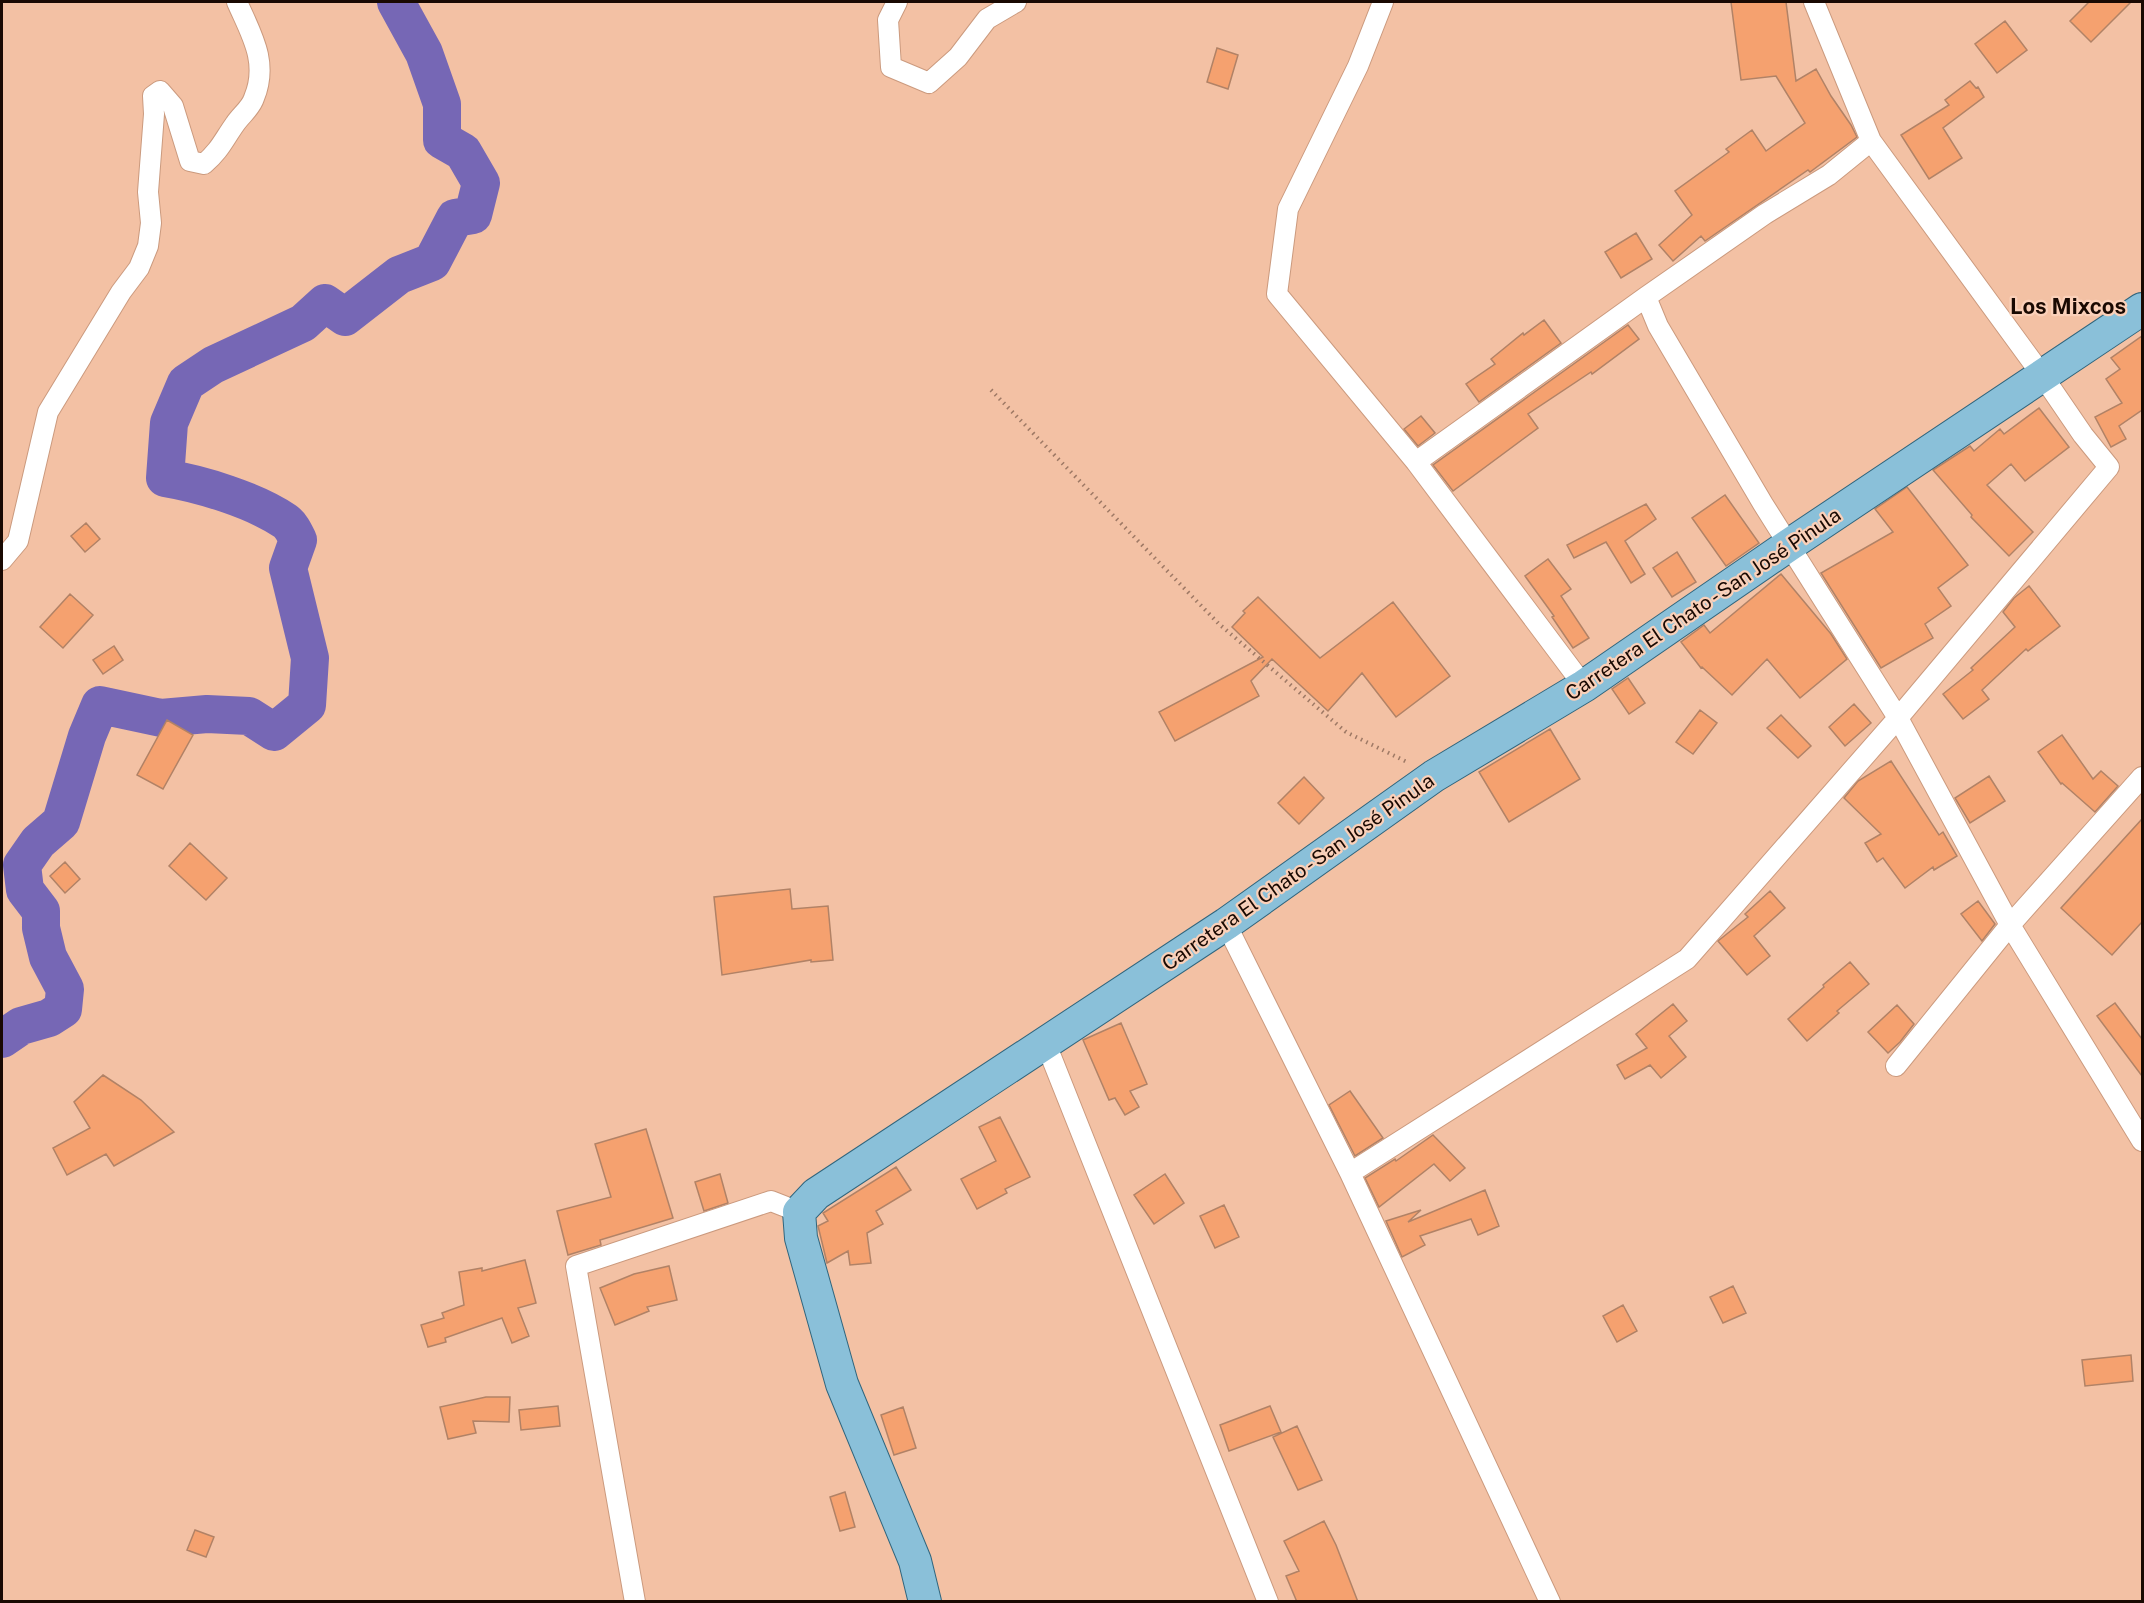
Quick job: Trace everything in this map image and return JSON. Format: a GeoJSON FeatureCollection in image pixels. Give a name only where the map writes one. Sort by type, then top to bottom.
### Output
{"type":"FeatureCollection","features":[{"type":"Feature","properties":{"kind":"main road","name":"Carretera El Chato - San José Pinula"},"geometry":{"type":"LineString","coordinates":[[799,1212],[816,1194],[1226,924],[1434,776],[1584,686],[1789,545],[2142,309]]}},
{"type":"Feature","properties":{"kind":"main road"},"geometry":{"type":"LineString","coordinates":[[799,1212],[801,1238],[842,1384],[915,1561],[926,1602]]}},
{"type":"Feature","properties":{"kind":"street"},"geometry":{"type":"LineString","coordinates":[[2,560],[18,541],[48,412],[121,292],[139,268],[148,246],[151,223],[148,192],[154,114],[153,96],[160,91],[173,106],[190,161],[204,164],[217,152],[254,100],[260,80],[260,56],[237,2]]}},
{"type":"Feature","properties":{"kind":"street"},"geometry":{"type":"LineString","coordinates":[[897,2],[888,20],[891,68],[929,83],[958,57],[987,19],[1016,2]]}},
{"type":"Feature","properties":{"kind":"street"},"geometry":{"type":"LineString","coordinates":[[1383,2],[1358,66],[1288,208],[1277,294],[1416,462],[1584,686]]}},
{"type":"Feature","properties":{"kind":"street"},"geometry":{"type":"LineString","coordinates":[[1350,1173],[1687,959],[1898,718],[2109,467],[2083,435],[2042,375],[1871,141],[1814,2]]}},
{"type":"Feature","properties":{"kind":"street"},"geometry":{"type":"LineString","coordinates":[[1416,462],[1765,214],[1829,175],[1871,141]]}},
{"type":"Feature","properties":{"kind":"street"},"geometry":{"type":"LineString","coordinates":[[1646,297],[1658,327],[1789,545],[1898,718],[2010,925],[2142,1141]]}},
{"type":"Feature","properties":{"kind":"street"},"geometry":{"type":"LineString","coordinates":[[1896,1066],[2010,925],[2142,777]]}},
{"type":"Feature","properties":{"kind":"street"},"geometry":{"type":"LineString","coordinates":[[1226,924],[1350,1173],[1550,1602]]}},
{"type":"Feature","properties":{"kind":"street"},"geometry":{"type":"LineString","coordinates":[[1046,1044],[1268,1602]]}},
{"type":"Feature","properties":{"kind":"street"},"geometry":{"type":"LineString","coordinates":[[635,1602],[576,1266],[771,1201],[799,1212]]}},
{"type":"Feature","properties":{"kind":"path"},"geometry":{"type":"LineString","coordinates":[[991,390],[1210,615],[1271,670],[1346,732],[1434,776]]}},
{"type":"Feature","properties":{"kind":"building"},"geometry":{"type":"Polygon","coordinates":[[[1731,2],[1786,2],[1796,81],[1816,69],[1857,137],[1810,172],[1808,170],[1705,241],[1701,236],[1673,261],[1659,245],[1692,215],[1675,191],[1729,152],[1726,149],[1752,130],[1766,151],[1805,123],[1776,76],[1741,80],[1731,2]]]}},
{"type":"Feature","properties":{"kind":"building"},"geometry":{"type":"Polygon","coordinates":[[[2089,2],[2131,2],[2091,42],[2070,21],[2089,2]]]}},
{"type":"Feature","properties":{"kind":"building"},"geometry":{"type":"Polygon","coordinates":[[[2005,21],[2027,50],[1997,73],[1975,44],[2005,21]]]}},
{"type":"Feature","properties":{"kind":"building"},"geometry":{"type":"Polygon","coordinates":[[[1217,48],[1238,55],[1228,89],[1207,82],[1217,48]]]}},
{"type":"Feature","properties":{"kind":"building"},"geometry":{"type":"Polygon","coordinates":[[[1970,81],[1976,88],[1978,87],[1984,97],[1943,128],[1962,158],[1929,179],[1901,135],[1949,105],[1945,100],[1970,81]]]}},
{"type":"Feature","properties":{"kind":"building"},"geometry":{"type":"Polygon","coordinates":[[[1636,233],[1652,259],[1621,278],[1605,252],[1636,233]]]}},
{"type":"Feature","properties":{"kind":"building"},"geometry":{"type":"Polygon","coordinates":[[[1544,320],[1561,343],[1479,402],[1466,384],[1495,364],[1491,359],[1523,333],[1524,335],[1544,320]]]}},
{"type":"Feature","properties":{"kind":"building"},"geometry":{"type":"Polygon","coordinates":[[[1628,325],[1639,339],[1592,374],[1591,372],[1528,414],[1538,428],[1453,491],[1433,465],[1628,325]]]}},
{"type":"Feature","properties":{"kind":"building"},"geometry":{"type":"Polygon","coordinates":[[[2142,336],[2142,410],[2119,426],[2126,439],[2111,447],[2095,417],[2122,403],[2106,379],[2120,369],[2111,358],[2142,336]]]}},
{"type":"Feature","properties":{"kind":"building"},"geometry":{"type":"Polygon","coordinates":[[[2039,408],[2069,447],[2025,481],[2011,464],[1987,485],[2033,532],[2009,556],[1971,517],[1972,515],[1933,470],[1970,446],[1974,451],[2000,429],[2004,434],[2039,408]]]}},
{"type":"Feature","properties":{"kind":"building"},"geometry":{"type":"Polygon","coordinates":[[[1421,416],[1435,433],[1418,446],[1404,429],[1421,416]]]}},
{"type":"Feature","properties":{"kind":"building"},"geometry":{"type":"Polygon","coordinates":[[[1907,487],[1968,565],[1938,588],[1951,606],[1925,624],[1933,638],[1881,668],[1821,573],[1893,532],[1875,509],[1907,487]]]}},
{"type":"Feature","properties":{"kind":"building"},"geometry":{"type":"Polygon","coordinates":[[[1725,495],[1759,543],[1726,566],[1692,518],[1725,495]]]}},
{"type":"Feature","properties":{"kind":"building"},"geometry":{"type":"Polygon","coordinates":[[[1646,504],[1656,519],[1625,541],[1645,574],[1631,583],[1606,542],[1574,558],[1567,545],[1646,504]]]}},
{"type":"Feature","properties":{"kind":"building"},"geometry":{"type":"Polygon","coordinates":[[[86,523],[100,539],[85,552],[71,536],[86,523]]]}},
{"type":"Feature","properties":{"kind":"building"},"geometry":{"type":"Polygon","coordinates":[[[1677,552],[1696,582],[1672,597],[1653,568],[1677,552]]]}},
{"type":"Feature","properties":{"kind":"building"},"geometry":{"type":"Polygon","coordinates":[[[1548,559],[1571,589],[1561,596],[1589,638],[1573,648],[1552,617],[1554,616],[1525,576],[1548,559]]]}},
{"type":"Feature","properties":{"kind":"building"},"geometry":{"type":"Polygon","coordinates":[[[1781,574],[1831,634],[1847,659],[1800,698],[1767,659],[1732,695],[1701,668],[1681,642],[1704,625],[1710,633],[1781,574]]]}},
{"type":"Feature","properties":{"kind":"building"},"geometry":{"type":"Polygon","coordinates":[[[2029,586],[2060,626],[2028,651],[2026,649],[1982,690],[1989,699],[1963,719],[1943,694],[1973,670],[1971,668],[2015,627],[2003,612],[2014,598],[2029,586]]]}},
{"type":"Feature","properties":{"kind":"building"},"geometry":{"type":"Polygon","coordinates":[[[70,594],[93,615],[63,648],[40,627],[70,594]]]}},
{"type":"Feature","properties":{"kind":"building"},"geometry":{"type":"Polygon","coordinates":[[[1258,597],[1320,658],[1393,602],[1450,676],[1396,717],[1362,673],[1328,711],[1272,659],[1251,681],[1259,696],[1175,741],[1159,712],[1263,657],[1232,627],[1245,613],[1243,611],[1258,597]]]}},
{"type":"Feature","properties":{"kind":"building"},"geometry":{"type":"Polygon","coordinates":[[[114,646],[123,660],[103,674],[93,660],[114,646]]]}},
{"type":"Feature","properties":{"kind":"building"},"geometry":{"type":"Polygon","coordinates":[[[1628,678],[1645,703],[1629,714],[1612,689],[1628,678]]]}},
{"type":"Feature","properties":{"kind":"building"},"geometry":{"type":"Polygon","coordinates":[[[1854,704],[1871,723],[1845,746],[1829,727],[1854,704]]]}},
{"type":"Feature","properties":{"kind":"building"},"geometry":{"type":"Polygon","coordinates":[[[1700,710],[1717,723],[1693,754],[1676,742],[1700,710]]]}},
{"type":"Feature","properties":{"kind":"building"},"geometry":{"type":"Polygon","coordinates":[[[1781,715],[1811,746],[1798,758],[1767,728],[1781,715]]]}},
{"type":"Feature","properties":{"kind":"building"},"geometry":{"type":"Polygon","coordinates":[[[167,720],[193,735],[163,789],[137,775],[167,720]]]}},
{"type":"Feature","properties":{"kind":"building"},"geometry":{"type":"Polygon","coordinates":[[[1550,729],[1580,779],[1509,822],[1479,772],[1550,729]]]}},
{"type":"Feature","properties":{"kind":"building"},"geometry":{"type":"Polygon","coordinates":[[[2062,735],[2093,779],[2101,771],[2118,786],[2095,812],[2061,784],[2038,752],[2062,735]]]}},
{"type":"Feature","properties":{"kind":"building"},"geometry":{"type":"Polygon","coordinates":[[[1891,761],[1939,835],[1943,832],[1957,856],[1934,870],[1933,867],[1905,888],[1883,858],[1877,862],[1865,843],[1881,834],[1844,798],[1858,781],[1891,761]]]}},
{"type":"Feature","properties":{"kind":"building"},"geometry":{"type":"Polygon","coordinates":[[[1989,776],[2005,801],[1970,823],[1955,798],[1989,776]]]}},
{"type":"Feature","properties":{"kind":"building"},"geometry":{"type":"Polygon","coordinates":[[[1304,777],[1324,798],[1299,824],[1278,803],[1304,777]]]}},
{"type":"Feature","properties":{"kind":"building"},"geometry":{"type":"Polygon","coordinates":[[[2142,819],[2142,922],[2112,955],[2061,908],[2142,819]]]}},
{"type":"Feature","properties":{"kind":"building"},"geometry":{"type":"Polygon","coordinates":[[[190,843],[227,878],[206,900],[169,866],[190,843]]]}},
{"type":"Feature","properties":{"kind":"building"},"geometry":{"type":"Polygon","coordinates":[[[65,862],[80,879],[65,893],[50,876],[65,862]]]}},
{"type":"Feature","properties":{"kind":"building"},"geometry":{"type":"Polygon","coordinates":[[[790,889],[792,909],[828,906],[833,960],[811,962],[811,960],[722,975],[714,897],[790,889]]]}},
{"type":"Feature","properties":{"kind":"building"},"geometry":{"type":"Polygon","coordinates":[[[1770,891],[1785,908],[1754,936],[1770,956],[1747,975],[1718,941],[1748,917],[1745,914],[1770,891]]]}},
{"type":"Feature","properties":{"kind":"building"},"geometry":{"type":"Polygon","coordinates":[[[1978,901],[1995,924],[1982,941],[1961,914],[1978,901]]]}},
{"type":"Feature","properties":{"kind":"building"},"geometry":{"type":"Polygon","coordinates":[[[1850,962],[1869,984],[1807,1041],[1788,1019],[1850,962]]]}},
{"type":"Feature","properties":{"kind":"building"},"geometry":{"type":"Polygon","coordinates":[[[2115,1003],[2142,1039],[2142,1076],[2097,1016],[2115,1003]]]}},
{"type":"Feature","properties":{"kind":"building"},"geometry":{"type":"Polygon","coordinates":[[[1673,1004],[1687,1021],[1669,1036],[1686,1057],[1661,1078],[1650,1065],[1625,1079],[1617,1065],[1647,1048],[1636,1034],[1673,1004]]]}},
{"type":"Feature","properties":{"kind":"building"},"geometry":{"type":"Polygon","coordinates":[[[1897,1005],[1914,1024],[1888,1053],[1868,1032],[1897,1005]]]}},
{"type":"Feature","properties":{"kind":"building"},"geometry":{"type":"Polygon","coordinates":[[[1121,1023],[1147,1084],[1130,1091],[1139,1107],[1125,1115],[1115,1098],[1109,1100],[1083,1040],[1121,1023]]]}},
{"type":"Feature","properties":{"kind":"building"},"geometry":{"type":"Polygon","coordinates":[[[103,1075],[141,1100],[174,1132],[114,1166],[106,1154],[67,1175],[53,1148],[90,1128],[74,1102],[103,1075]]]}},
{"type":"Feature","properties":{"kind":"building"},"geometry":{"type":"Polygon","coordinates":[[[1350,1091],[1383,1138],[1355,1156],[1329,1105],[1350,1091]]]}},
{"type":"Feature","properties":{"kind":"building"},"geometry":{"type":"Polygon","coordinates":[[[1000,1117],[1030,1177],[1005,1189],[1007,1193],[977,1209],[961,1179],[996,1161],[979,1127],[1000,1117]]]}},
{"type":"Feature","properties":{"kind":"building"},"geometry":{"type":"Polygon","coordinates":[[[646,1129],[673,1218],[600,1240],[601,1245],[568,1255],[557,1211],[611,1197],[595,1144],[646,1129]]]}},
{"type":"Feature","properties":{"kind":"building"},"geometry":{"type":"Polygon","coordinates":[[[1433,1135],[1465,1168],[1450,1181],[1434,1164],[1379,1207],[1365,1178],[1395,1159],[1396,1161],[1433,1135]]]}},
{"type":"Feature","properties":{"kind":"building"},"geometry":{"type":"Polygon","coordinates":[[[896,1167],[911,1190],[876,1211],[883,1224],[867,1233],[871,1263],[850,1265],[848,1251],[827,1263],[818,1226],[828,1221],[823,1213],[896,1167]]]}},
{"type":"Feature","properties":{"kind":"building"},"geometry":{"type":"Polygon","coordinates":[[[720,1174],[728,1203],[704,1211],[695,1182],[720,1174]]]}},
{"type":"Feature","properties":{"kind":"building"},"geometry":{"type":"Polygon","coordinates":[[[1165,1174],[1184,1203],[1154,1224],[1134,1195],[1165,1174]]]}},
{"type":"Feature","properties":{"kind":"building"},"geometry":{"type":"Polygon","coordinates":[[[1485,1190],[1499,1226],[1478,1235],[1471,1219],[1420,1236],[1425,1245],[1402,1257],[1386,1221],[1421,1210],[1408,1222],[1485,1190]]]}},
{"type":"Feature","properties":{"kind":"building"},"geometry":{"type":"Polygon","coordinates":[[[1224,1205],[1239,1237],[1215,1248],[1200,1216],[1224,1205]]]}},
{"type":"Feature","properties":{"kind":"building"},"geometry":{"type":"Polygon","coordinates":[[[525,1260],[536,1303],[518,1308],[529,1336],[512,1343],[502,1318],[445,1338],[446,1342],[428,1347],[421,1325],[444,1318],[442,1313],[464,1305],[459,1272],[482,1268],[482,1271],[525,1260]]]}},
{"type":"Feature","properties":{"kind":"building"},"geometry":{"type":"Polygon","coordinates":[[[669,1266],[677,1300],[647,1307],[649,1311],[615,1325],[600,1288],[634,1274],[669,1266]]]}},
{"type":"Feature","properties":{"kind":"building"},"geometry":{"type":"Polygon","coordinates":[[[1733,1286],[1746,1313],[1723,1323],[1710,1297],[1733,1286]]]}},
{"type":"Feature","properties":{"kind":"building"},"geometry":{"type":"Polygon","coordinates":[[[1623,1305],[1637,1331],[1617,1342],[1603,1316],[1623,1305]]]}},
{"type":"Feature","properties":{"kind":"building"},"geometry":{"type":"Polygon","coordinates":[[[2131,1355],[2133,1381],[2085,1386],[2082,1360],[2131,1355]]]}},
{"type":"Feature","properties":{"kind":"building"},"geometry":{"type":"Polygon","coordinates":[[[486,1397],[510,1397],[509,1422],[473,1421],[476,1433],[448,1439],[440,1407],[486,1397]]]}},
{"type":"Feature","properties":{"kind":"building"},"geometry":{"type":"Polygon","coordinates":[[[558,1406],[560,1426],[521,1430],[519,1410],[558,1406]]]}},
{"type":"Feature","properties":{"kind":"building"},"geometry":{"type":"Polygon","coordinates":[[[1270,1406],[1281,1432],[1229,1451],[1220,1425],[1270,1406]]]}},
{"type":"Feature","properties":{"kind":"building"},"geometry":{"type":"Polygon","coordinates":[[[903,1407],[916,1448],[894,1455],[881,1415],[903,1407]]]}},
{"type":"Feature","properties":{"kind":"building"},"geometry":{"type":"Polygon","coordinates":[[[1297,1426],[1322,1480],[1298,1490],[1273,1437],[1297,1426]]]}},
{"type":"Feature","properties":{"kind":"building"},"geometry":{"type":"Polygon","coordinates":[[[845,1492],[855,1527],[840,1531],[830,1497],[845,1492]]]}},
{"type":"Feature","properties":{"kind":"building"},"geometry":{"type":"Polygon","coordinates":[[[1324,1521],[1358,1602],[1297,1602],[1286,1576],[1299,1571],[1284,1541],[1324,1521]]]}},
{"type":"Feature","properties":{"kind":"building"},"geometry":{"type":"Polygon","coordinates":[[[195,1530],[214,1537],[206,1557],[187,1550],[195,1530]]]}},
{"type":"Feature","properties":{"kind":"waterway"},"geometry":{"type":"LineString","coordinates":[[2,1039],[21,1026],[49,1018],[63,1009],[65,989],[48,957],[41,928],[41,911],[25,890],[22,865],[38,842],[61,822],[87,736],[100,705],[161,718],[207,714],[249,716],[274,732],[307,705],[310,658],[288,568],[298,540],[287,523],[258,506],[195,484],[165,478],[169,423],[186,383],[213,365],[303,323],[325,303],[345,317],[399,275],[432,262],[455,218],[473,215],[481,183],[463,152],[442,140],[442,104],[424,53],[396,2]]}},
{"type":"Feature","properties":{"kind":"district","name":"Los Mixcos"},"geometry":{"type":"Point","coordinates":[2068,306]}}]}
